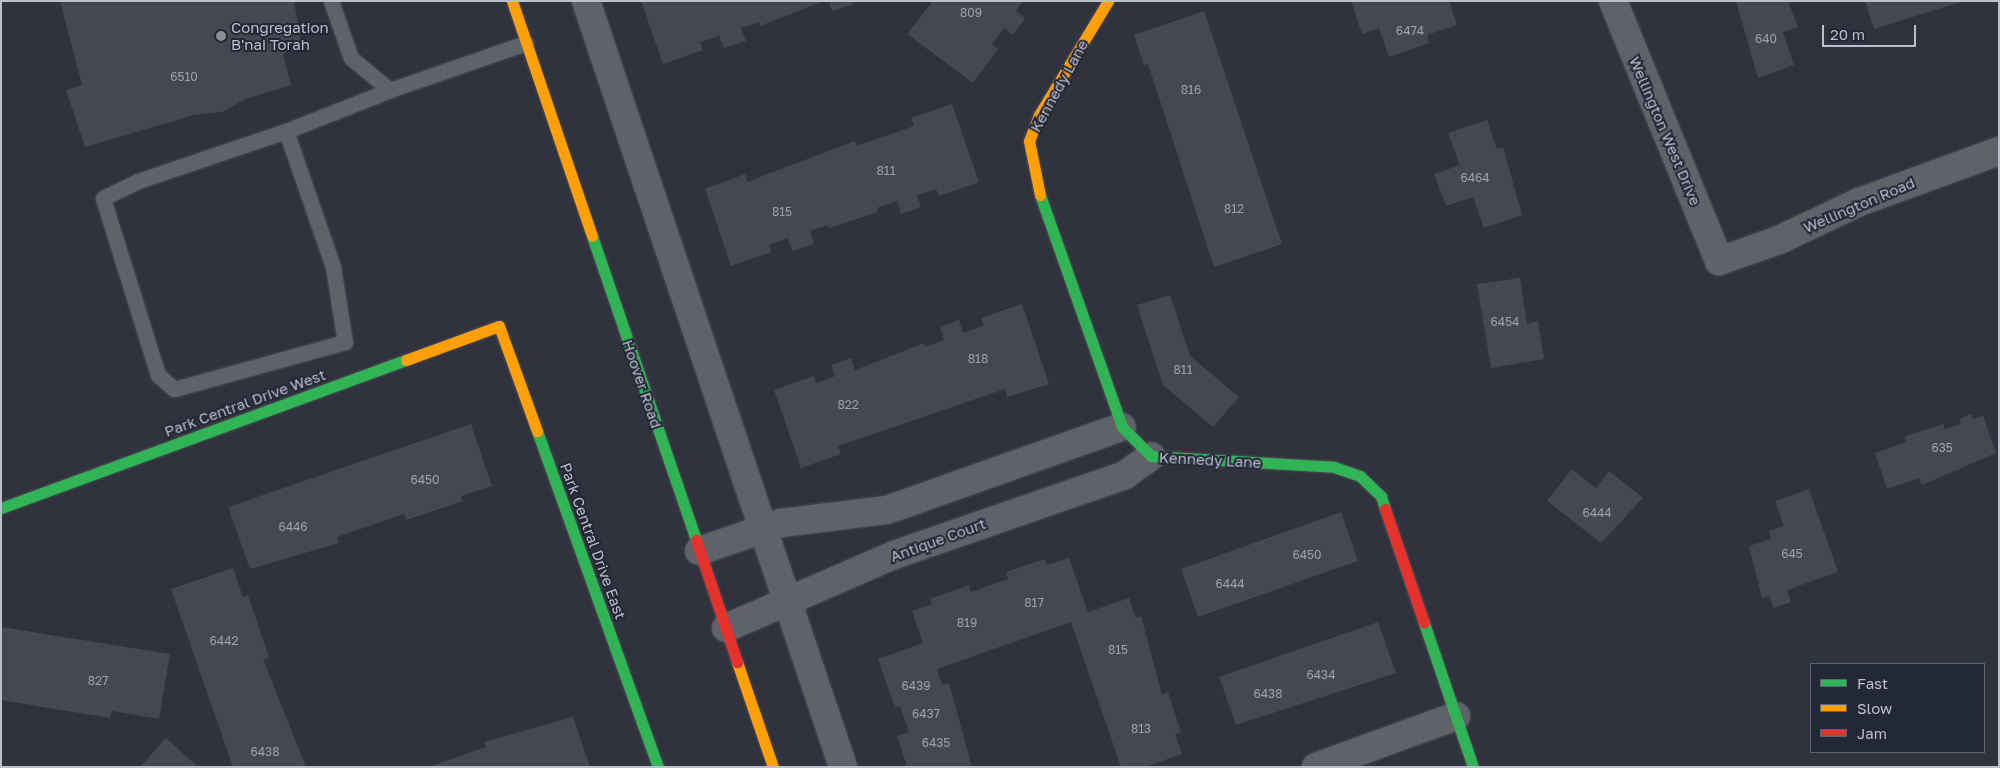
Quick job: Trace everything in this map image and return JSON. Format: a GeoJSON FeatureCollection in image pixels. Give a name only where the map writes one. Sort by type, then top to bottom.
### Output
{"type":"FeatureCollection","features":[{"type":"Feature","properties":{"kind":"street","name":"Hoover Road"},"geometry":{"type":"LineString","coordinates":[[512,1],[772,767]]}},
{"type":"Feature","properties":{"kind":"street"},"geometry":{"type":"LineString","coordinates":[[586,1],[787,605],[843,767]]}},
{"type":"Feature","properties":{"kind":"street","name":"Kennedy Lane"},"geometry":{"type":"LineString","coordinates":[[1108,1],[1039,115],[1029,141],[1032,172],[1122,427],[1151,456],[1334,468],[1360,476],[1381,496],[1473,767]]}},
{"type":"Feature","properties":{"kind":"street","name":"Wellington West Drive"},"geometry":{"type":"LineString","coordinates":[[1613,1],[1719,261]]}},
{"type":"Feature","properties":{"kind":"street","name":"Wellington Road"},"geometry":{"type":"LineString","coordinates":[[1719,261],[1778,240],[1859,202],[1999,151]]}},
{"type":"Feature","properties":{"kind":"street","name":"Park Central Drive West"},"geometry":{"type":"LineString","coordinates":[[1,508],[498,326]]}},
{"type":"Feature","properties":{"kind":"street","name":"Park Central Drive East"},"geometry":{"type":"LineString","coordinates":[[498,326],[658,767]]}},
{"type":"Feature","properties":{"kind":"street"},"geometry":{"type":"LineString","coordinates":[[699,550],[763,529],[887,510],[1122,427]]}},
{"type":"Feature","properties":{"kind":"street","name":"Antique Court"},"geometry":{"type":"LineString","coordinates":[[726,628],[787,605],[894,555],[1125,475],[1151,456]]}},
{"type":"Feature","properties":{"kind":"street"},"geometry":{"type":"LineString","coordinates":[[1316,767],[1456,716]]}},
{"type":"Feature","properties":{"kind":"lane"},"geometry":{"type":"LineString","coordinates":[[331,1],[351,58],[390,90]]}},
{"type":"Feature","properties":{"kind":"lane"},"geometry":{"type":"LineString","coordinates":[[286,131],[334,268],[345,342],[174,389],[158,375],[103,198],[138,181],[286,131],[390,90],[526,43]]}},
{"type":"Feature","properties":{"kind":"building","name":"Congregation B'nai Torah"},"geometry":{"type":"Polygon","coordinates":[[[60,1],[294,1],[302,48],[283,54],[291,85],[246,99],[222,112],[194,115],[85,147],[66,90],[82,85],[60,1]]]}},
{"type":"Feature","properties":{"kind":"building"},"geometry":{"type":"Polygon","coordinates":[[[641,1],[821,2],[760,26],[759,22],[741,28],[746,41],[724,48],[719,36],[700,42],[703,50],[663,64],[641,1]]]}},
{"type":"Feature","properties":{"kind":"building"},"geometry":{"type":"Polygon","coordinates":[[[829,1],[852,1],[853,4],[832,11],[829,1]]]}},
{"type":"Feature","properties":{"kind":"building"},"geometry":{"type":"Polygon","coordinates":[[[933,1],[1023,1],[1016,11],[1025,18],[1013,35],[1004,28],[992,44],[998,49],[973,83],[907,34],[933,1]]]}},
{"type":"Feature","properties":{"kind":"building"},"geometry":{"type":"Polygon","coordinates":[[[1351,1],[1449,1],[1457,25],[1427,35],[1429,43],[1389,57],[1379,28],[1362,34],[1351,1]]]}},
{"type":"Feature","properties":{"kind":"building"},"geometry":{"type":"Polygon","coordinates":[[[1736,1],[1788,1],[1798,27],[1783,32],[1794,65],[1758,78],[1736,1]]]}},
{"type":"Feature","properties":{"kind":"building"},"geometry":{"type":"Polygon","coordinates":[[[1865,1],[1961,1],[1961,2],[1874,29],[1865,1]]]}},
{"type":"Feature","properties":{"kind":"building"},"geometry":{"type":"Polygon","coordinates":[[[1204,11],[1282,244],[1214,267],[1148,64],[1144,65],[1134,35],[1204,11]]]}},
{"type":"Feature","properties":{"kind":"building"},"geometry":{"type":"Polygon","coordinates":[[[952,104],[979,182],[939,196],[936,189],[917,195],[921,207],[901,214],[897,201],[877,208],[878,212],[829,228],[827,225],[810,231],[814,244],[792,251],[788,238],[769,245],[771,252],[731,266],[705,189],[745,174],[747,182],[855,141],[856,146],[914,126],[911,118],[952,104]]]}},
{"type":"Feature","properties":{"kind":"building"},"geometry":{"type":"Polygon","coordinates":[[[1487,120],[1497,149],[1503,147],[1522,215],[1484,228],[1473,197],[1446,206],[1434,174],[1460,165],[1448,133],[1487,120]]]}},
{"type":"Feature","properties":{"kind":"building"},"geometry":{"type":"Polygon","coordinates":[[[1520,278],[1527,324],[1538,321],[1544,359],[1491,368],[1477,284],[1520,278]]]}},
{"type":"Feature","properties":{"kind":"building"},"geometry":{"type":"Polygon","coordinates":[[[1170,295],[1190,356],[1239,397],[1213,427],[1163,385],[1137,305],[1170,295]]]}},
{"type":"Feature","properties":{"kind":"building"},"geometry":{"type":"Polygon","coordinates":[[[1022,304],[1049,384],[1007,397],[1005,389],[838,446],[841,454],[801,468],[774,390],[814,376],[816,383],[835,376],[831,365],[851,358],[855,370],[924,343],[925,347],[944,340],[940,327],[959,320],[963,333],[983,326],[981,318],[1022,304]]]}},
{"type":"Feature","properties":{"kind":"building"},"geometry":{"type":"Polygon","coordinates":[[[1971,414],[1973,419],[1983,416],[1996,453],[1922,485],[1919,478],[1887,489],[1875,453],[1906,442],[1904,437],[1943,424],[1945,429],[1961,424],[1959,419],[1971,414]]]}},
{"type":"Feature","properties":{"kind":"building"},"geometry":{"type":"Polygon","coordinates":[[[471,424],[492,486],[461,496],[463,501],[406,520],[404,514],[337,537],[339,543],[250,569],[228,507],[471,424]]]}},
{"type":"Feature","properties":{"kind":"building"},"geometry":{"type":"Polygon","coordinates":[[[1572,469],[1596,488],[1609,471],[1643,498],[1601,543],[1547,501],[1572,469]]]}},
{"type":"Feature","properties":{"kind":"building"},"geometry":{"type":"Polygon","coordinates":[[[1809,489],[1838,572],[1787,590],[1791,602],[1774,608],[1769,596],[1762,598],[1749,546],[1771,539],[1769,531],[1784,526],[1775,501],[1809,489]]]}},
{"type":"Feature","properties":{"kind":"building"},"geometry":{"type":"Polygon","coordinates":[[[1341,512],[1358,561],[1198,617],[1181,569],[1341,512]]]}},
{"type":"Feature","properties":{"kind":"building"},"geometry":{"type":"Polygon","coordinates":[[[1069,558],[1088,612],[1129,598],[1136,618],[1141,616],[1162,695],[1168,692],[1181,732],[1175,734],[1182,754],[1145,767],[1121,767],[1071,622],[937,669],[942,685],[949,683],[972,767],[907,767],[897,736],[909,732],[900,706],[895,708],[878,659],[923,643],[912,611],[932,604],[930,599],[969,585],[971,592],[1008,579],[1006,572],[1045,559],[1047,565],[1069,558]]]}},
{"type":"Feature","properties":{"kind":"building"},"geometry":{"type":"Polygon","coordinates":[[[233,568],[243,597],[248,595],[269,657],[263,659],[306,767],[233,767],[171,589],[233,568]]]}},
{"type":"Feature","properties":{"kind":"building"},"geometry":{"type":"Polygon","coordinates":[[[1378,622],[1396,673],[1236,725],[1219,677],[1378,622]]]}},
{"type":"Feature","properties":{"kind":"building"},"geometry":{"type":"Polygon","coordinates":[[[1,627],[170,654],[159,719],[112,711],[110,718],[1,700],[1,627]]]}},
{"type":"Feature","properties":{"kind":"building"},"geometry":{"type":"Polygon","coordinates":[[[573,717],[590,767],[429,767],[486,747],[484,742],[573,717]]]}},
{"type":"Feature","properties":{"kind":"building"},"geometry":{"type":"Polygon","coordinates":[[[166,738],[198,767],[140,767],[166,738]]]}},
{"type":"Feature","properties":{"kind":"traffic: fast"},"geometry":{"type":"LineString","coordinates":[[1040,195],[1122,427],[1151,456],[1334,467],[1360,476],[1381,496],[1385,509]]}},
{"type":"Feature","properties":{"kind":"traffic: fast"},"geometry":{"type":"LineString","coordinates":[[592,236],[696,540]]}},
{"type":"Feature","properties":{"kind":"traffic: fast"},"geometry":{"type":"LineString","coordinates":[[1,508],[406,360]]}},
{"type":"Feature","properties":{"kind":"traffic: fast"},"geometry":{"type":"LineString","coordinates":[[537,431],[658,767]]}},
{"type":"Feature","properties":{"kind":"traffic: fast"},"geometry":{"type":"LineString","coordinates":[[1424,623],[1473,767]]}},
{"type":"Feature","properties":{"kind":"traffic: slow"},"geometry":{"type":"LineString","coordinates":[[512,1],[592,236]]}},
{"type":"Feature","properties":{"kind":"traffic: slow"},"geometry":{"type":"LineString","coordinates":[[1040,195],[1029,141],[1039,115],[1108,1]]}},
{"type":"Feature","properties":{"kind":"traffic: slow"},"geometry":{"type":"LineString","coordinates":[[406,360],[499,326],[537,431]]}},
{"type":"Feature","properties":{"kind":"traffic: slow"},"geometry":{"type":"LineString","coordinates":[[737,662],[773,767]]}},
{"type":"Feature","properties":{"kind":"traffic: jam"},"geometry":{"type":"LineString","coordinates":[[1385,509],[1424,623]]}},
{"type":"Feature","properties":{"kind":"traffic: jam"},"geometry":{"type":"LineString","coordinates":[[696,540],[737,662]]}},
{"type":"Feature","properties":{"kind":"place","name":"Congregation B'nai Torah"},"geometry":{"type":"Point","coordinates":[221,36]}}]}
